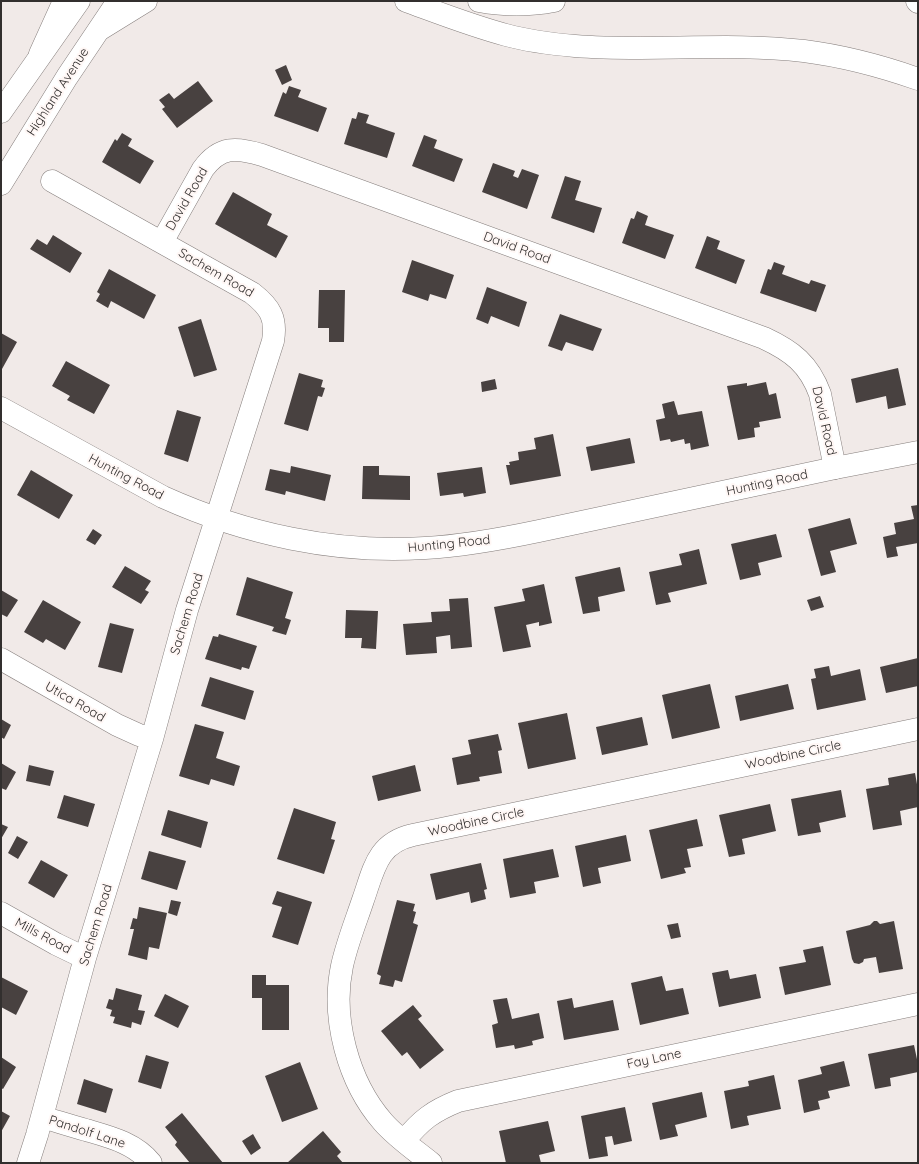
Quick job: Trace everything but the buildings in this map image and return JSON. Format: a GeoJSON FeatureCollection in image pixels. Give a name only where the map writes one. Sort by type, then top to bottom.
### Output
{"type":"FeatureCollection","features":[{"type":"Feature","properties":{"kind":"main road"},"geometry":{"type":"LineString","coordinates":[[40,54],[64,1]]}},
{"type":"Feature","properties":{"kind":"main road"},"geometry":{"type":"LineString","coordinates":[[1,112],[78,1]]}},
{"type":"Feature","properties":{"kind":"main road","name":"Highland Avenue"},"geometry":{"type":"LineString","coordinates":[[1,184],[43,115],[118,1]]}},
{"type":"Feature","properties":{"kind":"main road"},"geometry":{"type":"LineString","coordinates":[[99,30],[146,1]]}},
{"type":"Feature","properties":{"kind":"main road"},"geometry":{"type":"LineString","coordinates":[[406,1],[507,36],[539,42],[592,47],[760,48],[804,51],[863,62],[898,72],[918,80]]}},
{"type":"Feature","properties":{"kind":"main road"},"geometry":{"type":"LineString","coordinates":[[479,1],[510,6],[541,4],[554,1]]}},
{"type":"Feature","properties":{"kind":"main road","name":"David Road"},"geometry":{"type":"LineString","coordinates":[[162,242],[203,170],[215,156],[223,152],[236,150],[262,155],[756,335],[786,349],[803,363],[816,382],[820,394],[835,468]]}},
{"type":"Feature","properties":{"kind":"main road","name":"Sachem Road"},"geometry":{"type":"LineString","coordinates":[[28,1163],[85,958],[152,739],[187,610],[273,341],[275,326],[273,317],[264,303],[252,293],[52,181]]}},
{"type":"Feature","properties":{"kind":"main road","name":"Hunting Road"},"geometry":{"type":"LineString","coordinates":[[1,408],[163,497],[217,519],[293,539],[340,546],[382,549],[426,548],[485,541],[918,452]]}},
{"type":"Feature","properties":{"kind":"main road","name":"Utica Road"},"geometry":{"type":"LineString","coordinates":[[1,659],[117,725],[152,739]]}},
{"type":"Feature","properties":{"kind":"main road","name":"Woodbine Circle"},"geometry":{"type":"LineString","coordinates":[[431,1163],[382,1121],[374,1110],[348,1060],[341,1031],[339,1015],[340,982],[346,952],[375,866],[384,851],[390,845],[397,840],[413,835],[918,729]]}},
{"type":"Feature","properties":{"kind":"main road","name":"Mills Road"},"geometry":{"type":"LineString","coordinates":[[1,913],[56,944],[85,958]]}},
{"type":"Feature","properties":{"kind":"main road","name":"Fay Lane"},"geometry":{"type":"LineString","coordinates":[[404,1141],[427,1116],[447,1105],[463,1099],[918,1004]]}},
{"type":"Feature","properties":{"kind":"main road","name":"Pandolf Lane"},"geometry":{"type":"LineString","coordinates":[[42,1117],[122,1142],[134,1148],[151,1163]]}}]}
